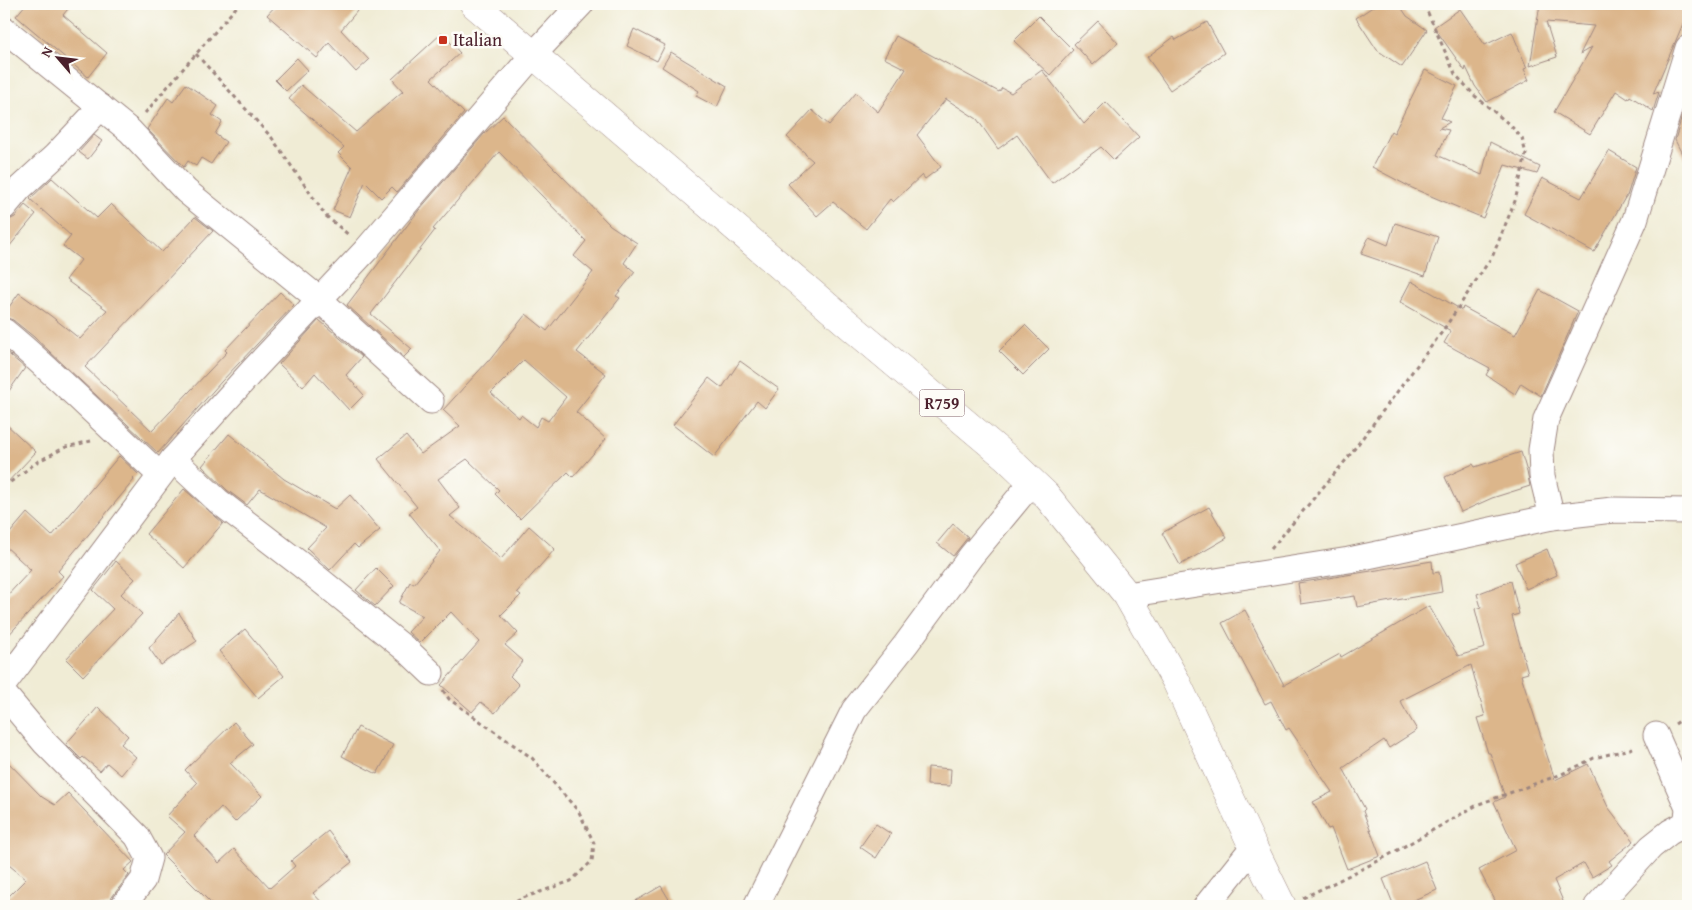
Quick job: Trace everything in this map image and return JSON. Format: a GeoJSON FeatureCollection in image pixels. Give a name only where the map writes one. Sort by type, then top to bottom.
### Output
{"type":"FeatureCollection","features":[{"type":"Feature","properties":{"kind":"main road","name":"R759"},"geometry":{"type":"LineString","coordinates":[[474,4],[1006,457],[1046,495],[1127,595],[1176,681],[1253,847],[1288,904]]}},
{"type":"Feature","properties":{"kind":"street"},"geometry":{"type":"LineString","coordinates":[[8,668],[167,467],[252,370],[366,250],[534,54],[581,4]]}},
{"type":"Feature","properties":{"kind":"street"},"geometry":{"type":"LineString","coordinates":[[4,29],[130,131],[186,191],[320,300],[431,401]]}},
{"type":"Feature","properties":{"kind":"street"},"geometry":{"type":"LineString","coordinates":[[1552,517],[1542,476],[1541,450],[1546,419],[1634,220],[1688,48]]}},
{"type":"Feature","properties":{"kind":"street"},"geometry":{"type":"LineString","coordinates":[[4,207],[20,188],[56,156],[101,107]]}},
{"type":"Feature","properties":{"kind":"street"},"geometry":{"type":"LineString","coordinates":[[4,331],[36,357],[115,434],[218,501],[409,652],[431,673]]}},
{"type":"Feature","properties":{"kind":"street"},"geometry":{"type":"LineString","coordinates":[[756,906],[854,710],[971,556],[1032,482]]}},
{"type":"Feature","properties":{"kind":"street"},"geometry":{"type":"LineString","coordinates":[[1127,595],[1349,560],[1552,517],[1613,510],[1686,517]]}},
{"type":"Feature","properties":{"kind":"street"},"geometry":{"type":"LineString","coordinates":[[4,694],[45,743],[137,836],[149,858],[143,880],[122,906]]}},
{"type":"Feature","properties":{"kind":"street"},"geometry":{"type":"LineString","coordinates":[[1597,906],[1651,847],[1682,825],[1687,819],[1688,808],[1656,735]]}},
{"type":"Feature","properties":{"kind":"street"},"geometry":{"type":"LineString","coordinates":[[1206,906],[1253,847]]}},
{"type":"Feature","properties":{"kind":"path"},"geometry":{"type":"LineString","coordinates":[[130,131],[239,4]]}},
{"type":"Feature","properties":{"kind":"path"},"geometry":{"type":"LineString","coordinates":[[1249,575],[1346,460],[1442,332],[1493,255],[1515,201],[1526,154],[1522,138],[1510,125],[1475,96],[1455,74],[1424,4]]}},
{"type":"Feature","properties":{"kind":"path"},"geometry":{"type":"LineString","coordinates":[[196,54],[272,138],[326,216],[366,250]]}},
{"type":"Feature","properties":{"kind":"path"},"geometry":{"type":"LineString","coordinates":[[4,486],[37,462],[66,447],[115,434]]}},
{"type":"Feature","properties":{"kind":"path"},"geometry":{"type":"LineString","coordinates":[[431,673],[449,699],[532,758],[579,812],[594,843],[592,861],[571,881],[523,898],[508,906]]}},
{"type":"Feature","properties":{"kind":"path"},"geometry":{"type":"LineString","coordinates":[[1288,904],[1380,860],[1479,804],[1562,774],[1594,758],[1630,749],[1656,735]]}},
{"type":"Feature","properties":{"kind":"building"},"geometry":{"type":"Polygon","coordinates":[[[26,4],[72,4],[63,15],[107,53],[88,77],[16,16],[26,4]]]}},
{"type":"Feature","properties":{"kind":"building"},"geometry":{"type":"Polygon","coordinates":[[[277,4],[363,4],[341,30],[369,60],[356,72],[329,43],[317,58],[267,15],[277,4]]]}},
{"type":"Feature","properties":{"kind":"building"},"geometry":{"type":"Polygon","coordinates":[[[1377,4],[1399,4],[1407,16],[1427,30],[1402,67],[1377,50],[1356,18],[1377,4]]]}},
{"type":"Feature","properties":{"kind":"building"},"geometry":{"type":"Polygon","coordinates":[[[1540,4],[1688,4],[1688,12],[1653,94],[1659,92],[1653,111],[1630,96],[1628,99],[1616,91],[1590,134],[1554,112],[1592,47],[1580,54],[1594,26],[1546,22],[1557,57],[1530,66],[1540,4]]]}},
{"type":"Feature","properties":{"kind":"building"},"geometry":{"type":"Polygon","coordinates":[[[1460,9],[1485,45],[1512,32],[1527,68],[1524,69],[1529,80],[1487,102],[1475,86],[1466,67],[1465,71],[1434,27],[1460,9]]]}},
{"type":"Feature","properties":{"kind":"building"},"geometry":{"type":"Polygon","coordinates":[[[1039,16],[1073,50],[1050,75],[1014,41],[1039,16]]]}},
{"type":"Feature","properties":{"kind":"building"},"geometry":{"type":"Polygon","coordinates":[[[1098,21],[1118,43],[1093,65],[1074,44],[1098,21]]]}},
{"type":"Feature","properties":{"kind":"building"},"geometry":{"type":"Polygon","coordinates":[[[1207,22],[1224,53],[1170,90],[1147,57],[1174,37],[1176,40],[1207,22]]]}},
{"type":"Feature","properties":{"kind":"building"},"geometry":{"type":"Polygon","coordinates":[[[634,29],[665,45],[657,61],[627,46],[634,29]]]}},
{"type":"Feature","properties":{"kind":"building"},"geometry":{"type":"Polygon","coordinates":[[[442,33],[460,53],[431,79],[464,113],[397,192],[392,187],[381,198],[365,182],[350,217],[333,210],[352,167],[338,153],[344,147],[289,99],[301,85],[356,132],[403,91],[392,79],[442,33]]]}},
{"type":"Feature","properties":{"kind":"building"},"geometry":{"type":"Polygon","coordinates":[[[896,36],[999,92],[1002,88],[1011,93],[1042,70],[1084,124],[1106,102],[1139,137],[1114,160],[1101,147],[1052,183],[1017,135],[998,149],[977,119],[946,99],[917,135],[941,167],[925,179],[922,175],[893,202],[890,199],[866,229],[833,202],[817,216],[788,184],[813,161],[787,137],[812,110],[829,125],[856,93],[878,112],[906,69],[884,58],[896,36]]]}},
{"type":"Feature","properties":{"kind":"building"},"geometry":{"type":"Polygon","coordinates":[[[671,52],[727,86],[717,107],[696,96],[699,91],[662,67],[671,52]]]}},
{"type":"Feature","properties":{"kind":"building"},"geometry":{"type":"Polygon","coordinates":[[[297,58],[308,70],[286,91],[275,80],[297,58]]]}},
{"type":"Feature","properties":{"kind":"building"},"geometry":{"type":"Polygon","coordinates":[[[1425,70],[1457,86],[1441,118],[1450,122],[1439,128],[1449,130],[1437,155],[1482,175],[1490,142],[1540,167],[1537,174],[1505,165],[1483,218],[1412,188],[1372,167],[1391,131],[1394,133],[1425,70]]]}},
{"type":"Feature","properties":{"kind":"building"},"geometry":{"type":"Polygon","coordinates":[[[186,84],[218,106],[212,115],[222,122],[215,134],[226,142],[211,164],[201,158],[196,166],[188,161],[184,167],[147,129],[168,98],[173,102],[186,84]]]}},
{"type":"Feature","properties":{"kind":"building"},"geometry":{"type":"Polygon","coordinates":[[[1688,96],[1688,166],[1675,140],[1688,96]]]}},
{"type":"Feature","properties":{"kind":"building"},"geometry":{"type":"Polygon","coordinates":[[[503,116],[610,225],[637,243],[624,263],[635,272],[616,296],[620,298],[577,352],[606,374],[576,412],[606,439],[573,477],[568,472],[520,519],[495,494],[499,490],[467,459],[438,479],[460,508],[450,516],[501,559],[529,526],[555,549],[517,592],[521,595],[501,615],[518,633],[505,645],[523,661],[510,676],[519,685],[495,713],[481,702],[472,712],[441,685],[479,642],[451,612],[420,643],[408,632],[423,616],[399,603],[410,582],[414,584],[440,551],[409,513],[417,507],[378,459],[406,436],[421,454],[460,426],[443,410],[489,361],[526,314],[547,331],[593,272],[574,256],[586,241],[499,152],[433,229],[435,230],[371,314],[412,349],[404,357],[347,305],[419,210],[484,134],[503,116]],[[524,360],[491,393],[519,418],[521,415],[536,427],[541,417],[548,421],[566,397],[524,360]]]}},
{"type":"Feature","properties":{"kind":"building"},"geometry":{"type":"Polygon","coordinates":[[[94,135],[102,141],[88,159],[79,152],[94,135]]]}},
{"type":"Feature","properties":{"kind":"building"},"geometry":{"type":"Polygon","coordinates":[[[1609,151],[1636,167],[1627,196],[1594,252],[1524,214],[1542,178],[1581,198],[1609,151]]]}},
{"type":"Feature","properties":{"kind":"building"},"geometry":{"type":"Polygon","coordinates":[[[52,178],[97,218],[111,204],[162,252],[195,217],[213,231],[85,367],[152,431],[227,352],[225,350],[280,292],[294,305],[221,382],[158,453],[34,337],[13,320],[4,317],[4,314],[19,293],[80,339],[107,310],[66,280],[81,260],[63,246],[71,236],[30,199],[52,178]]]}},
{"type":"Feature","properties":{"kind":"building"},"geometry":{"type":"Polygon","coordinates":[[[25,205],[36,214],[4,253],[4,221],[15,217],[25,205]]]}},
{"type":"Feature","properties":{"kind":"building"},"geometry":{"type":"Polygon","coordinates":[[[1395,223],[1438,237],[1425,276],[1361,254],[1369,237],[1388,245],[1395,223]]]}},
{"type":"Feature","properties":{"kind":"building"},"geometry":{"type":"Polygon","coordinates":[[[1411,281],[1462,310],[1463,307],[1515,335],[1540,290],[1578,311],[1541,396],[1521,383],[1515,394],[1486,375],[1490,368],[1444,343],[1451,331],[1400,302],[1411,281]]]}},
{"type":"Feature","properties":{"kind":"building"},"geometry":{"type":"Polygon","coordinates":[[[319,320],[362,357],[346,375],[364,395],[349,410],[315,373],[303,387],[279,364],[319,320]]]}},
{"type":"Feature","properties":{"kind":"building"},"geometry":{"type":"Polygon","coordinates":[[[1025,325],[1049,349],[1023,375],[999,351],[1025,325]]]}},
{"type":"Feature","properties":{"kind":"building"},"geometry":{"type":"Polygon","coordinates":[[[4,350],[25,368],[4,398],[4,350]]]}},
{"type":"Feature","properties":{"kind":"building"},"geometry":{"type":"Polygon","coordinates":[[[740,361],[779,389],[765,408],[757,401],[714,457],[673,425],[709,378],[722,388],[740,361]]]}},
{"type":"Feature","properties":{"kind":"building"},"geometry":{"type":"Polygon","coordinates":[[[4,422],[36,452],[4,486],[4,422]]]}},
{"type":"Feature","properties":{"kind":"building"},"geometry":{"type":"Polygon","coordinates":[[[229,434],[284,479],[335,509],[350,495],[380,530],[358,548],[354,544],[330,570],[307,548],[326,528],[260,489],[247,505],[227,490],[202,466],[229,434]]]}},
{"type":"Feature","properties":{"kind":"building"},"geometry":{"type":"Polygon","coordinates":[[[1521,452],[1530,486],[1492,498],[1461,512],[1445,477],[1473,464],[1475,467],[1521,452]]]}},
{"type":"Feature","properties":{"kind":"building"},"geometry":{"type":"Polygon","coordinates":[[[119,456],[138,474],[58,571],[63,576],[4,640],[4,599],[31,570],[4,545],[4,540],[27,513],[52,536],[119,456]]]}},
{"type":"Feature","properties":{"kind":"building"},"geometry":{"type":"Polygon","coordinates":[[[184,489],[223,523],[184,568],[146,534],[184,489]]]}},
{"type":"Feature","properties":{"kind":"building"},"geometry":{"type":"Polygon","coordinates":[[[1209,507],[1227,538],[1180,565],[1162,533],[1209,507]]]}},
{"type":"Feature","properties":{"kind":"building"},"geometry":{"type":"Polygon","coordinates":[[[953,524],[968,537],[953,556],[937,543],[953,524]]]}},
{"type":"Feature","properties":{"kind":"building"},"geometry":{"type":"Polygon","coordinates":[[[1547,549],[1557,575],[1526,589],[1515,563],[1547,549]]]}},
{"type":"Feature","properties":{"kind":"building"},"geometry":{"type":"Polygon","coordinates":[[[116,561],[135,579],[121,594],[142,614],[83,676],[66,659],[113,609],[93,590],[116,561]]]}},
{"type":"Feature","properties":{"kind":"building"},"geometry":{"type":"Polygon","coordinates":[[[1432,561],[1433,573],[1439,572],[1442,592],[1357,607],[1355,596],[1301,604],[1298,583],[1432,561]]]}},
{"type":"Feature","properties":{"kind":"building"},"geometry":{"type":"Polygon","coordinates":[[[376,568],[394,586],[375,606],[356,590],[376,568]]]}},
{"type":"Feature","properties":{"kind":"building"},"geometry":{"type":"Polygon","coordinates":[[[1511,581],[1519,614],[1512,616],[1528,673],[1521,675],[1555,780],[1588,764],[1608,807],[1634,841],[1609,861],[1612,865],[1592,877],[1584,863],[1554,880],[1565,906],[1498,906],[1479,870],[1516,850],[1494,802],[1505,797],[1477,718],[1485,716],[1471,665],[1400,701],[1417,730],[1389,748],[1384,740],[1343,768],[1365,809],[1363,811],[1380,856],[1347,869],[1331,828],[1328,829],[1313,802],[1332,792],[1289,728],[1286,730],[1271,701],[1265,704],[1222,623],[1245,610],[1284,685],[1340,654],[1341,657],[1429,606],[1458,656],[1485,648],[1475,609],[1481,607],[1477,594],[1511,581]]]}},
{"type":"Feature","properties":{"kind":"building"},"geometry":{"type":"Polygon","coordinates":[[[179,613],[197,641],[161,665],[149,648],[179,613]]]}},
{"type":"Feature","properties":{"kind":"building"},"geometry":{"type":"Polygon","coordinates":[[[245,629],[284,676],[258,698],[219,651],[245,629]]]}},
{"type":"Feature","properties":{"kind":"building"},"geometry":{"type":"Polygon","coordinates":[[[98,707],[128,736],[121,744],[136,757],[121,775],[107,763],[100,771],[83,757],[81,759],[66,744],[98,707]]]}},
{"type":"Feature","properties":{"kind":"building"},"geometry":{"type":"Polygon","coordinates":[[[234,722],[253,744],[230,763],[262,796],[235,822],[221,807],[194,836],[219,863],[234,849],[270,888],[295,866],[291,861],[328,831],[352,862],[313,893],[325,906],[214,906],[163,855],[185,832],[167,816],[197,783],[185,770],[234,722]]]}},
{"type":"Feature","properties":{"kind":"building"},"geometry":{"type":"Polygon","coordinates":[[[358,727],[393,745],[377,774],[342,756],[358,727]]]}},
{"type":"Feature","properties":{"kind":"building"},"geometry":{"type":"Polygon","coordinates":[[[4,758],[42,797],[55,805],[68,793],[133,862],[124,870],[129,875],[112,897],[109,906],[4,906],[4,901],[26,879],[4,861],[4,758]]]}},
{"type":"Feature","properties":{"kind":"building"},"geometry":{"type":"Polygon","coordinates":[[[928,767],[951,769],[950,786],[927,785],[928,767]]]}},
{"type":"Feature","properties":{"kind":"building"},"geometry":{"type":"Polygon","coordinates":[[[876,824],[891,834],[876,858],[860,847],[876,824]]]}},
{"type":"Feature","properties":{"kind":"building"},"geometry":{"type":"Polygon","coordinates":[[[1425,861],[1437,890],[1400,906],[1394,906],[1383,879],[1425,861]]]}},
{"type":"Feature","properties":{"kind":"building"},"geometry":{"type":"Polygon","coordinates":[[[661,886],[673,906],[627,906],[661,886]]]}},
{"type":"Feature","properties":{"kind":"place","name":"Italian"},"geometry":{"type":"Point","coordinates":[443,40]}}]}
